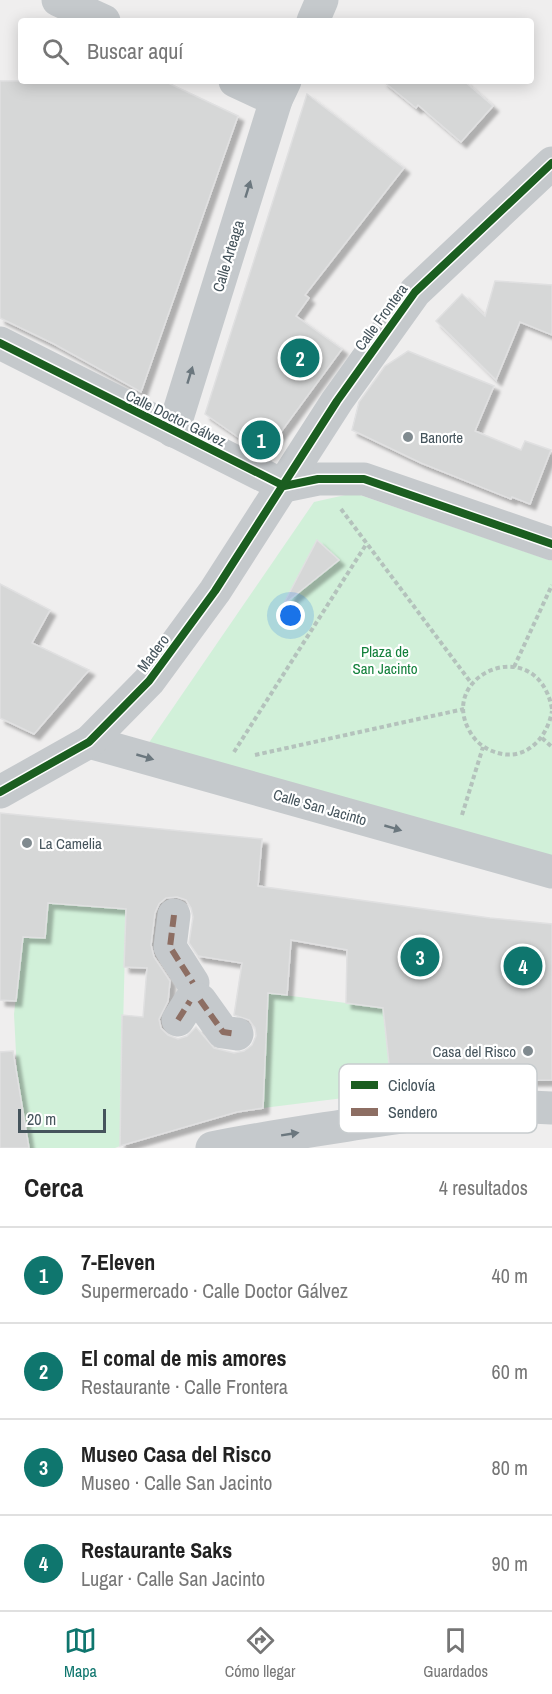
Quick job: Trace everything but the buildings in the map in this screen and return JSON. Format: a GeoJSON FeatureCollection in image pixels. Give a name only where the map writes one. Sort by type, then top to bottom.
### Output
{"type":"FeatureCollection","features":[{"type":"Feature","properties":{"kind":"street"},"geometry":{"type":"LineString","coordinates":[[58,0],[97,18]]}},
{"type":"Feature","properties":{"kind":"street"},"geometry":{"type":"LineString","coordinates":[[314,18],[322,0]]}},
{"type":"Feature","properties":{"kind":"street"},"geometry":{"type":"LineString","coordinates":[[250,84],[280,90]]}},
{"type":"Feature","properties":{"kind":"street","name":"Calle Arteaga"},"geometry":{"type":"LineString","coordinates":[[173,431],[280,90]]}},
{"type":"Feature","properties":{"kind":"street","name":"Calle Frontera"},"geometry":{"type":"LineString","coordinates":[[284,486],[337,401],[415,292],[552,163]]}},
{"type":"Feature","properties":{"kind":"street","name":"Calle Doctor Gálvez"},"geometry":{"type":"LineString","coordinates":[[0,343],[284,486]]}},
{"type":"Feature","properties":{"kind":"street"},"geometry":{"type":"LineString","coordinates":[[284,486],[318,479],[364,479],[552,544]]}},
{"type":"Feature","properties":{"kind":"street","name":"Madero"},"geometry":{"type":"LineString","coordinates":[[0,792],[89,742],[149,681],[215,591],[284,486]]}},
{"type":"Feature","properties":{"kind":"street","name":"Calle San Jacinto"},"geometry":{"type":"LineString","coordinates":[[89,742],[552,872]]}},
{"type":"Feature","properties":{"kind":"street"},"geometry":{"type":"LineString","coordinates":[[174,915],[170,947],[190,1001],[223,1032],[237,1034]]}},
{"type":"Feature","properties":{"kind":"street"},"geometry":{"type":"LineString","coordinates":[[537,1107],[552,1108]]}},
{"type":"Feature","properties":{"kind":"street"},"geometry":{"type":"LineString","coordinates":[[212,1148],[339,1126]]}},
{"type":"Feature","properties":{"kind":"path"},"geometry":{"type":"LineString","coordinates":[[318,479],[472,684]]}},
{"type":"Feature","properties":{"kind":"path"},"geometry":{"type":"LineString","coordinates":[[228,760],[367,543]]}},
{"type":"Feature","properties":{"kind":"path"},"geometry":{"type":"LineString","coordinates":[[514,666],[552,585]]}},
{"type":"Feature","properties":{"kind":"path"},"geometry":{"type":"LineString","coordinates":[[514,666],[536,676],[544,684],[551,695],[552,710],[549,725],[542,738],[532,747],[508,754],[483,747],[472,737],[466,724],[464,709],[466,696],[472,684],[490,669],[514,666]]}},
{"type":"Feature","properties":{"kind":"path"},"geometry":{"type":"LineString","coordinates":[[251,755],[464,709]]}},
{"type":"Feature","properties":{"kind":"path"},"geometry":{"type":"LineString","coordinates":[[542,738],[552,747]]}},
{"type":"Feature","properties":{"kind":"path"},"geometry":{"type":"LineString","coordinates":[[453,844],[483,747]]}},
{"type":"Feature","properties":{"kind":"green space","name":"Plaza de San Jacinto"},"geometry":{"type":"Polygon","coordinates":[[[354,493],[552,561],[552,860],[146,747],[314,502],[354,493]]]}},
{"type":"Feature","properties":{"kind":"green space"},"geometry":{"type":"Polygon","coordinates":[[[48,903],[126,909],[120,1146],[115,1148],[29,1148],[17,1072],[14,1014],[23,937],[45,938],[48,903]]]}},
{"type":"Feature","properties":{"kind":"green space"},"geometry":{"type":"Polygon","coordinates":[[[268,993],[385,1008],[390,1064],[339,1064],[339,1099],[263,1108],[268,993]]]}},
{"type":"Feature","properties":{"kind":"marked path"},"geometry":{"type":"LineString","coordinates":[[174,915],[170,947],[193,983]]}},
{"type":"Feature","properties":{"kind":"marked path"},"geometry":{"type":"LineString","coordinates":[[200,1000],[223,1032],[237,1034]]}},
{"type":"Feature","properties":{"kind":"marked path"},"geometry":{"type":"LineString","coordinates":[[178,1020],[190,1001]]}},
{"type":"Feature","properties":{"kind":"cycle path"},"geometry":{"type":"LineString","coordinates":[[0,792],[89,742],[149,681],[215,591],[337,401],[415,292],[552,163]]}},
{"type":"Feature","properties":{"kind":"cycle path"},"geometry":{"type":"LineString","coordinates":[[0,343],[284,486],[318,479],[364,479],[552,544]]}},
{"type":"Feature","properties":{"kind":"place","name":"El comal de mis amores"},"geometry":{"type":"Point","coordinates":[300,358]}},
{"type":"Feature","properties":{"kind":"place","name":"Banorte"},"geometry":{"type":"Point","coordinates":[408,437]}},
{"type":"Feature","properties":{"kind":"place","name":"7-Eleven"},"geometry":{"type":"Point","coordinates":[261,440]}},
{"type":"Feature","properties":{"kind":"place","name":"La Camelia"},"geometry":{"type":"Point","coordinates":[27,843]}},
{"type":"Feature","properties":{"kind":"place","name":"Museo Casa del Risco"},"geometry":{"type":"Point","coordinates":[420,957]}},
{"type":"Feature","properties":{"kind":"place","name":"Restaurante Saks"},"geometry":{"type":"Point","coordinates":[523,966]}},
{"type":"Feature","properties":{"kind":"place","name":"Casa del Risco"},"geometry":{"type":"Point","coordinates":[528,1051]}}]}
